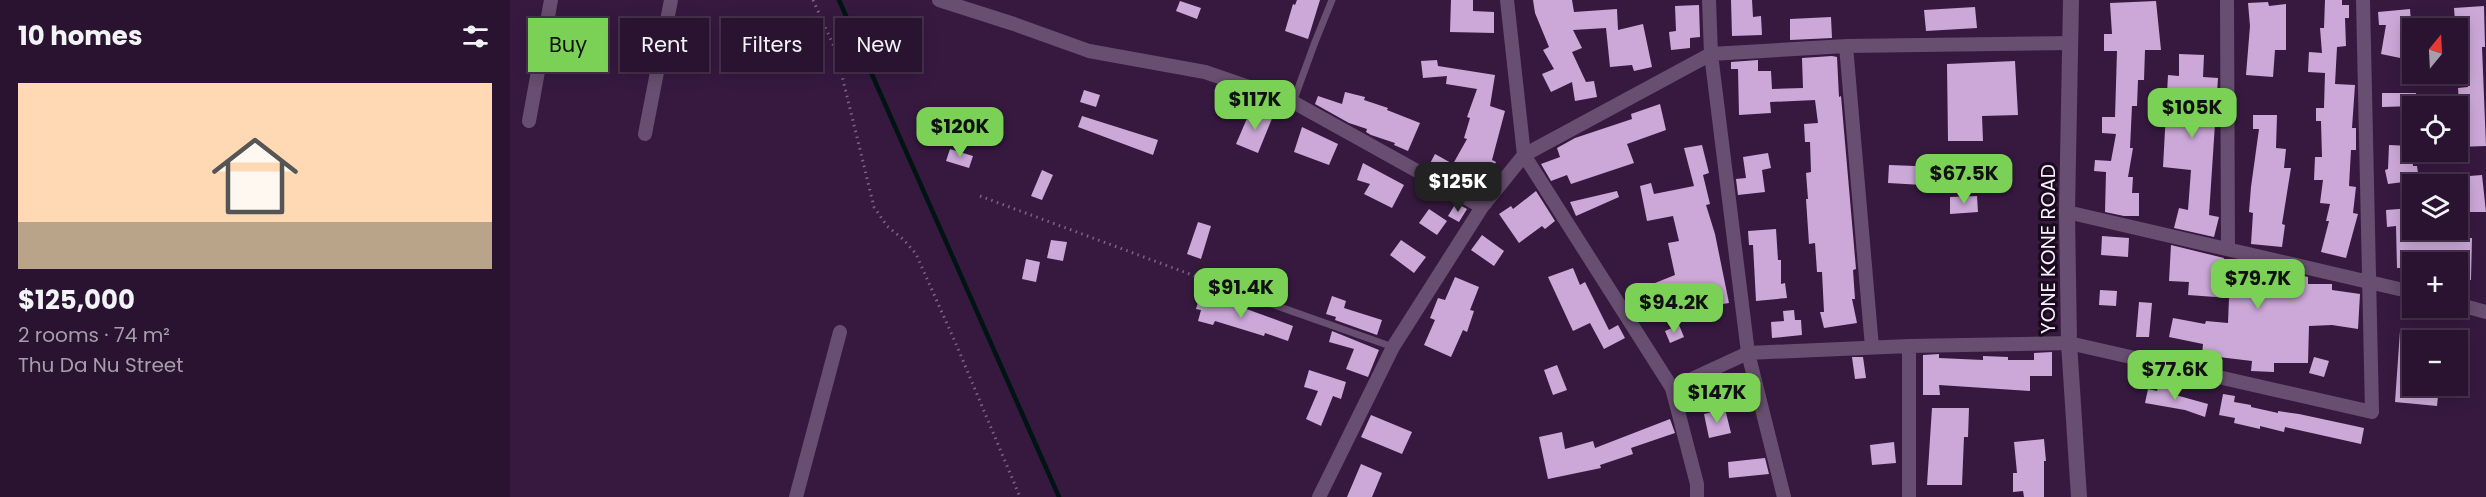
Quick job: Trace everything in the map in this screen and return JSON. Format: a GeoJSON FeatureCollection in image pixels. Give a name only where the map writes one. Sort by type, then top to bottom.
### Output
{"type":"FeatureCollection","features":[{"type":"Feature","properties":{"kind":"street"},"geometry":{"type":"LineString","coordinates":[[529,121],[551,0]]}},
{"type":"Feature","properties":{"kind":"street"},"geometry":{"type":"LineString","coordinates":[[645,135],[671,0]]}},
{"type":"Feature","properties":{"kind":"street"},"geometry":{"type":"LineString","coordinates":[[939,0],[1089,51],[1206,72],[1293,102],[1482,207]]}},
{"type":"Feature","properties":{"kind":"street"},"geometry":{"type":"LineString","coordinates":[[1507,0],[1524,155],[1672,388],[1696,484],[1697,497]]}},
{"type":"Feature","properties":{"kind":"street"},"geometry":{"type":"LineString","coordinates":[[1708,0],[1711,54],[1748,353],[1784,497]]}},
{"type":"Feature","properties":{"kind":"street","name":"YONE KONE ROAD"},"geometry":{"type":"LineString","coordinates":[[2071,0],[2067,212],[2069,343],[2079,497]]}},
{"type":"Feature","properties":{"kind":"street"},"geometry":{"type":"LineString","coordinates":[[2227,0],[2228,249]]}},
{"type":"Feature","properties":{"kind":"street"},"geometry":{"type":"LineString","coordinates":[[1672,388],[1748,353],[1910,345],[2069,343],[2372,412],[2367,281],[2363,0]]}},
{"type":"Feature","properties":{"kind":"street"},"geometry":{"type":"LineString","coordinates":[[1319,497],[1393,347],[1482,207],[1524,155],[1711,54],[1845,46],[2070,43]]}},
{"type":"Feature","properties":{"kind":"street"},"geometry":{"type":"LineString","coordinates":[[1845,46],[1872,347]]}},
{"type":"Feature","properties":{"kind":"street"},"geometry":{"type":"LineString","coordinates":[[2067,212],[2402,290]]}},
{"type":"Feature","properties":{"kind":"street"},"geometry":{"type":"LineString","coordinates":[[2468,307],[2486,312]]}},
{"type":"Feature","properties":{"kind":"street"},"geometry":{"type":"LineString","coordinates":[[796,497],[840,332]]}},
{"type":"Feature","properties":{"kind":"street"},"geometry":{"type":"LineString","coordinates":[[1910,345],[1910,497]]}},
{"type":"Feature","properties":{"kind":"lane"},"geometry":{"type":"LineString","coordinates":[[1293,102],[1314,42],[1332,0]]}},
{"type":"Feature","properties":{"kind":"lane"},"geometry":{"type":"LineString","coordinates":[[1263,301],[1393,347]]}},
{"type":"Feature","properties":{"kind":"path"},"geometry":{"type":"LineString","coordinates":[[813,0],[836,51],[874,207],[887,226],[916,254],[1020,497]]}},
{"type":"Feature","properties":{"kind":"path"},"geometry":{"type":"LineString","coordinates":[[980,196],[1263,301]]}},
{"type":"Feature","properties":{"kind":"building"},"geometry":{"type":"Polygon","coordinates":[[[1297,0],[1320,0],[1308,39],[1285,31],[1293,4],[1295,5],[1297,0]]]}},
{"type":"Feature","properties":{"kind":"building"},"geometry":{"type":"Polygon","coordinates":[[[1451,0],[1473,0],[1473,11],[1494,12],[1494,33],[1450,32],[1451,0]]]}},
{"type":"Feature","properties":{"kind":"building"},"geometry":{"type":"Polygon","coordinates":[[[1533,0],[1572,0],[1574,12],[1617,9],[1618,30],[1643,24],[1652,67],[1634,71],[1632,65],[1610,67],[1606,28],[1573,30],[1582,48],[1572,52],[1586,82],[1594,81],[1597,97],[1575,101],[1572,82],[1551,92],[1542,74],[1554,69],[1543,50],[1549,47],[1535,13],[1533,0]]]}},
{"type":"Feature","properties":{"kind":"building"},"geometry":{"type":"Polygon","coordinates":[[[1731,0],[1752,0],[1753,17],[1761,16],[1762,35],[1732,36],[1731,0]]]}},
{"type":"Feature","properties":{"kind":"building"},"geometry":{"type":"Polygon","coordinates":[[[2325,0],[2342,0],[2342,5],[2349,5],[2349,18],[2345,18],[2346,46],[2337,47],[2335,84],[2355,85],[2352,128],[2356,128],[2356,150],[2351,150],[2349,186],[2356,187],[2353,213],[2358,214],[2346,258],[2321,252],[2329,221],[2326,221],[2330,204],[2320,203],[2323,180],[2314,180],[2315,157],[2322,157],[2321,121],[2316,121],[2316,108],[2324,108],[2325,73],[2308,72],[2309,52],[2322,53],[2320,28],[2324,28],[2325,0]]]}},
{"type":"Feature","properties":{"kind":"building"},"geometry":{"type":"Polygon","coordinates":[[[1180,1],[1201,8],[1197,19],[1176,11],[1180,1]]]}},
{"type":"Feature","properties":{"kind":"building"},"geometry":{"type":"Polygon","coordinates":[[[2156,1],[2161,50],[2145,50],[2144,80],[2138,80],[2137,106],[2132,106],[2130,148],[2133,148],[2128,177],[2133,177],[2132,193],[2139,193],[2139,216],[2124,216],[2105,212],[2106,172],[2094,171],[2095,160],[2111,161],[2116,134],[2102,133],[2102,117],[2115,117],[2117,51],[2104,51],[2104,34],[2112,34],[2110,3],[2156,1]]]}},
{"type":"Feature","properties":{"kind":"building"},"geometry":{"type":"Polygon","coordinates":[[[2268,2],[2269,6],[2286,4],[2286,50],[2275,50],[2273,77],[2246,75],[2250,26],[2248,3],[2268,2]]]}},
{"type":"Feature","properties":{"kind":"building"},"geometry":{"type":"Polygon","coordinates":[[[1699,5],[1700,37],[1690,38],[1690,48],[1671,50],[1669,32],[1676,31],[1675,6],[1699,5]]]}},
{"type":"Feature","properties":{"kind":"building"},"geometry":{"type":"Polygon","coordinates":[[[2484,6],[2485,47],[2482,47],[2486,146],[2468,147],[2468,96],[2459,96],[2458,88],[2468,87],[2468,18],[2455,18],[2454,8],[2484,6]]]}},
{"type":"Feature","properties":{"kind":"building"},"geometry":{"type":"Polygon","coordinates":[[[1975,7],[1977,28],[1926,31],[1924,10],[1975,7]]]}},
{"type":"Feature","properties":{"kind":"building"},"geometry":{"type":"Polygon","coordinates":[[[2410,9],[2411,18],[2402,18],[2402,58],[2381,54],[2386,25],[2379,25],[2378,12],[2410,9]]]}},
{"type":"Feature","properties":{"kind":"building"},"geometry":{"type":"Polygon","coordinates":[[[1831,17],[1832,38],[1790,40],[1790,19],[1831,17]]]}},
{"type":"Feature","properties":{"kind":"building"},"geometry":{"type":"Polygon","coordinates":[[[2179,54],[2204,55],[2203,77],[2218,78],[2209,215],[2219,217],[2214,237],[2174,228],[2179,208],[2188,210],[2191,170],[2163,167],[2168,75],[2179,76],[2179,54]]]}},
{"type":"Feature","properties":{"kind":"building"},"geometry":{"type":"Polygon","coordinates":[[[1837,57],[1839,97],[1841,96],[1856,269],[1853,270],[1855,299],[1852,299],[1857,323],[1824,328],[1820,312],[1824,312],[1822,272],[1817,272],[1815,243],[1809,244],[1806,199],[1808,199],[1806,173],[1811,172],[1810,142],[1805,142],[1804,124],[1818,123],[1815,100],[1770,102],[1771,113],[1739,115],[1738,69],[1731,69],[1731,62],[1758,60],[1758,71],[1771,71],[1772,89],[1803,88],[1802,58],[1837,57]]]}},
{"type":"Feature","properties":{"kind":"building"},"geometry":{"type":"Polygon","coordinates":[[[1437,60],[1438,66],[1495,75],[1490,106],[1505,111],[1492,160],[1496,162],[1488,177],[1480,173],[1470,190],[1428,167],[1435,154],[1453,164],[1467,139],[1464,138],[1470,118],[1467,117],[1477,89],[1446,84],[1447,76],[1423,78],[1421,61],[1437,60]]]}},
{"type":"Feature","properties":{"kind":"building"},"geometry":{"type":"Polygon","coordinates":[[[2015,61],[2018,115],[1982,116],[1983,141],[1948,141],[1947,64],[2015,61]]]}},
{"type":"Feature","properties":{"kind":"building"},"geometry":{"type":"Polygon","coordinates":[[[1084,90],[1100,95],[1096,107],[1080,102],[1084,90]]]}},
{"type":"Feature","properties":{"kind":"building"},"geometry":{"type":"Polygon","coordinates":[[[1345,92],[1365,97],[1364,100],[1420,123],[1408,151],[1394,145],[1395,143],[1371,135],[1366,132],[1367,129],[1349,123],[1315,104],[1318,96],[1342,104],[1345,92]]]}},
{"type":"Feature","properties":{"kind":"building"},"geometry":{"type":"Polygon","coordinates":[[[2382,93],[2416,93],[2416,96],[2402,96],[2402,106],[2382,107],[2382,93]]]}},
{"type":"Feature","properties":{"kind":"building"},"geometry":{"type":"Polygon","coordinates":[[[1660,104],[1666,130],[1627,144],[1634,163],[1571,184],[1567,175],[1551,181],[1541,164],[1560,157],[1557,148],[1575,138],[1632,119],[1631,114],[1660,104]]]}},
{"type":"Feature","properties":{"kind":"building"},"geometry":{"type":"Polygon","coordinates":[[[1251,109],[1273,116],[1258,153],[1236,144],[1251,109]]]}},
{"type":"Feature","properties":{"kind":"building"},"geometry":{"type":"Polygon","coordinates":[[[2253,115],[2277,115],[2276,148],[2286,149],[2284,168],[2291,168],[2282,224],[2285,225],[2282,247],[2251,244],[2253,213],[2249,212],[2259,129],[2253,129],[2253,115]]]}},
{"type":"Feature","properties":{"kind":"building"},"geometry":{"type":"Polygon","coordinates":[[[1082,116],[1158,140],[1153,155],[1078,127],[1082,116]]]}},
{"type":"Feature","properties":{"kind":"building"},"geometry":{"type":"Polygon","coordinates":[[[1302,127],[1338,144],[1329,165],[1294,152],[1302,127]]]}},
{"type":"Feature","properties":{"kind":"building"},"geometry":{"type":"Polygon","coordinates":[[[1702,145],[1709,173],[1703,175],[1710,204],[1706,205],[1715,234],[1729,303],[1704,307],[1700,283],[1670,289],[1675,301],[1650,311],[1640,289],[1675,275],[1668,243],[1679,241],[1673,216],[1647,221],[1640,186],[1651,183],[1654,194],[1694,186],[1684,148],[1702,145]]]}},
{"type":"Feature","properties":{"kind":"building"},"geometry":{"type":"Polygon","coordinates":[[[2389,145],[2402,146],[2402,162],[2413,162],[2413,166],[2417,166],[2418,174],[2402,174],[2402,182],[2388,184],[2385,170],[2388,169],[2389,145]]]}},
{"type":"Feature","properties":{"kind":"building"},"geometry":{"type":"Polygon","coordinates":[[[950,149],[973,156],[969,168],[946,161],[950,149]]]}},
{"type":"Feature","properties":{"kind":"building"},"geometry":{"type":"Polygon","coordinates":[[[1768,153],[1771,168],[1762,170],[1765,192],[1738,195],[1736,179],[1746,178],[1743,157],[1768,153]]]}},
{"type":"Feature","properties":{"kind":"building"},"geometry":{"type":"Polygon","coordinates":[[[1363,163],[1404,185],[1392,208],[1364,194],[1370,184],[1357,180],[1363,163]]]}},
{"type":"Feature","properties":{"kind":"building"},"geometry":{"type":"Polygon","coordinates":[[[1889,165],[1941,167],[1940,186],[1888,183],[1889,165]]]}},
{"type":"Feature","properties":{"kind":"building"},"geometry":{"type":"Polygon","coordinates":[[[1042,170],[1053,175],[1042,200],[1031,196],[1042,170]]]}},
{"type":"Feature","properties":{"kind":"building"},"geometry":{"type":"Polygon","coordinates":[[[2482,175],[2486,212],[2468,212],[2468,176],[2482,175]]]}},
{"type":"Feature","properties":{"kind":"building"},"geometry":{"type":"Polygon","coordinates":[[[1536,191],[1555,221],[1545,229],[1542,226],[1519,243],[1499,214],[1511,206],[1513,209],[1536,191]]]}},
{"type":"Feature","properties":{"kind":"building"},"geometry":{"type":"Polygon","coordinates":[[[1617,191],[1619,197],[1576,216],[1570,202],[1617,191]]]}},
{"type":"Feature","properties":{"kind":"building"},"geometry":{"type":"Polygon","coordinates":[[[1977,196],[1978,212],[1950,214],[1950,197],[1977,196]]]}},
{"type":"Feature","properties":{"kind":"building"},"geometry":{"type":"Polygon","coordinates":[[[1456,203],[1467,209],[1459,222],[1448,216],[1456,203]]]}},
{"type":"Feature","properties":{"kind":"building"},"geometry":{"type":"Polygon","coordinates":[[[1429,209],[1447,221],[1437,235],[1419,223],[1429,209]]]}},
{"type":"Feature","properties":{"kind":"building"},"geometry":{"type":"Polygon","coordinates":[[[2402,209],[2402,240],[2468,240],[2472,238],[2471,280],[2468,280],[2468,252],[2402,252],[2402,268],[2397,268],[2396,226],[2387,227],[2386,210],[2402,209]]]}},
{"type":"Feature","properties":{"kind":"building"},"geometry":{"type":"Polygon","coordinates":[[[1198,222],[1211,226],[1201,259],[1187,254],[1198,222]]]}},
{"type":"Feature","properties":{"kind":"building"},"geometry":{"type":"Polygon","coordinates":[[[1776,229],[1778,260],[1781,260],[1781,284],[1785,283],[1787,298],[1756,301],[1753,245],[1749,245],[1748,231],[1776,229]]]}},
{"type":"Feature","properties":{"kind":"building"},"geometry":{"type":"Polygon","coordinates":[[[1482,235],[1504,251],[1494,266],[1471,250],[1482,235]]]}},
{"type":"Feature","properties":{"kind":"building"},"geometry":{"type":"Polygon","coordinates":[[[2102,236],[2129,238],[2128,257],[2101,255],[2102,236]]]}},
{"type":"Feature","properties":{"kind":"building"},"geometry":{"type":"Polygon","coordinates":[[[1051,240],[1067,242],[1063,261],[1047,258],[1051,240]]]}},
{"type":"Feature","properties":{"kind":"building"},"geometry":{"type":"Polygon","coordinates":[[[1401,240],[1426,257],[1414,273],[1390,255],[1401,240]]]}},
{"type":"Feature","properties":{"kind":"building"},"geometry":{"type":"Polygon","coordinates":[[[2171,245],[2224,258],[2223,264],[2279,270],[2308,277],[2308,284],[2332,284],[2332,290],[2360,294],[2358,329],[2332,325],[2309,326],[2308,363],[2274,363],[2274,372],[2251,371],[2252,361],[2202,355],[2203,344],[2169,337],[2173,318],[2205,324],[2206,321],[2228,323],[2229,298],[2188,295],[2189,282],[2169,281],[2171,245]]]}},
{"type":"Feature","properties":{"kind":"building"},"geometry":{"type":"Polygon","coordinates":[[[1026,259],[1040,262],[1036,282],[1022,279],[1026,259]]]}},
{"type":"Feature","properties":{"kind":"building"},"geometry":{"type":"Polygon","coordinates":[[[1573,268],[1580,285],[1585,282],[1609,330],[1618,325],[1625,338],[1604,349],[1590,323],[1573,331],[1548,277],[1573,268]]]}},
{"type":"Feature","properties":{"kind":"building"},"geometry":{"type":"Polygon","coordinates":[[[1455,277],[1479,287],[1470,310],[1474,311],[1467,332],[1463,330],[1451,357],[1424,345],[1435,320],[1430,318],[1438,298],[1445,300],[1455,277]]]}},
{"type":"Feature","properties":{"kind":"building"},"geometry":{"type":"Polygon","coordinates":[[[2100,290],[2117,291],[2116,306],[2099,305],[2100,290]]]}},
{"type":"Feature","properties":{"kind":"building"},"geometry":{"type":"Polygon","coordinates":[[[1200,296],[1241,307],[1293,326],[1288,341],[1215,321],[1213,325],[1198,321],[1201,310],[1196,309],[1200,296]]]}},
{"type":"Feature","properties":{"kind":"building"},"geometry":{"type":"Polygon","coordinates":[[[1332,296],[1346,301],[1344,308],[1382,320],[1377,335],[1335,320],[1336,317],[1326,314],[1332,296]]]}},
{"type":"Feature","properties":{"kind":"building"},"geometry":{"type":"Polygon","coordinates":[[[2139,302],[2152,303],[2149,337],[2136,337],[2139,302]]]}},
{"type":"Feature","properties":{"kind":"building"},"geometry":{"type":"Polygon","coordinates":[[[1794,310],[1795,320],[1801,320],[1802,335],[1772,338],[1771,322],[1784,321],[1783,311],[1794,310]]]}},
{"type":"Feature","properties":{"kind":"building"},"geometry":{"type":"Polygon","coordinates":[[[1679,325],[1684,337],[1670,343],[1665,331],[1679,325]]]}},
{"type":"Feature","properties":{"kind":"building"},"geometry":{"type":"Polygon","coordinates":[[[1332,331],[1379,350],[1368,377],[1346,369],[1354,349],[1329,342],[1332,331]]]}},
{"type":"Feature","properties":{"kind":"building"},"geometry":{"type":"Polygon","coordinates":[[[2400,331],[2402,331],[2402,396],[2438,396],[2437,406],[2395,402],[2400,331]]]}},
{"type":"Feature","properties":{"kind":"building"},"geometry":{"type":"Polygon","coordinates":[[[2052,352],[2052,376],[2030,376],[2030,391],[1939,385],[1940,395],[1923,395],[1923,355],[1939,354],[1939,358],[1983,360],[1983,356],[2008,357],[2008,360],[2034,360],[2034,353],[2052,352]]]}},
{"type":"Feature","properties":{"kind":"building"},"geometry":{"type":"Polygon","coordinates":[[[1852,357],[1863,357],[1866,378],[1855,379],[1852,357]]]}},
{"type":"Feature","properties":{"kind":"building"},"geometry":{"type":"Polygon","coordinates":[[[2314,357],[2329,361],[2324,377],[2309,373],[2314,357]]]}},
{"type":"Feature","properties":{"kind":"building"},"geometry":{"type":"Polygon","coordinates":[[[1557,365],[1567,390],[1553,395],[1544,370],[1557,365]]]}},
{"type":"Feature","properties":{"kind":"building"},"geometry":{"type":"Polygon","coordinates":[[[1309,370],[1346,382],[1341,399],[1333,396],[1321,426],[1306,419],[1318,391],[1304,387],[1309,370]]]}},
{"type":"Feature","properties":{"kind":"building"},"geometry":{"type":"Polygon","coordinates":[[[2159,383],[2173,386],[2172,394],[2208,404],[2205,417],[2185,410],[2145,403],[2148,389],[2157,391],[2159,383]]]}},
{"type":"Feature","properties":{"kind":"building"},"geometry":{"type":"Polygon","coordinates":[[[2223,394],[2235,396],[2234,402],[2251,405],[2251,407],[2278,413],[2278,411],[2299,414],[2364,428],[2361,444],[2285,427],[2284,432],[2234,423],[2235,418],[2219,415],[2223,394]]]}},
{"type":"Feature","properties":{"kind":"building"},"geometry":{"type":"Polygon","coordinates":[[[1932,408],[1969,408],[1968,437],[1964,437],[1962,485],[1927,485],[1932,408]]]}},
{"type":"Feature","properties":{"kind":"building"},"geometry":{"type":"Polygon","coordinates":[[[1725,409],[1731,433],[1709,438],[1704,414],[1725,409]]]}},
{"type":"Feature","properties":{"kind":"building"},"geometry":{"type":"Polygon","coordinates":[[[1371,415],[1412,432],[1402,454],[1361,437],[1371,415]]]}},
{"type":"Feature","properties":{"kind":"building"},"geometry":{"type":"Polygon","coordinates":[[[1670,419],[1675,433],[1631,448],[1633,454],[1600,465],[1601,468],[1548,479],[1539,437],[1562,432],[1565,449],[1593,441],[1595,448],[1670,419]]]}},
{"type":"Feature","properties":{"kind":"building"},"geometry":{"type":"Polygon","coordinates":[[[2044,439],[2046,461],[2044,461],[2044,497],[2024,497],[2023,491],[2013,492],[2013,473],[2017,473],[2014,442],[2044,439]]]}},
{"type":"Feature","properties":{"kind":"building"},"geometry":{"type":"Polygon","coordinates":[[[1894,442],[1896,463],[1872,465],[1870,445],[1894,442]]]}},
{"type":"Feature","properties":{"kind":"building"},"geometry":{"type":"Polygon","coordinates":[[[1765,458],[1769,474],[1729,478],[1728,462],[1765,458]]]}},
{"type":"Feature","properties":{"kind":"building"},"geometry":{"type":"Polygon","coordinates":[[[1361,464],[1382,473],[1372,497],[1347,497],[1361,464]]]}},
{"type":"Feature","properties":{"kind":"waterway"},"geometry":{"type":"LineString","coordinates":[[839,0],[1059,497]]}}]}
